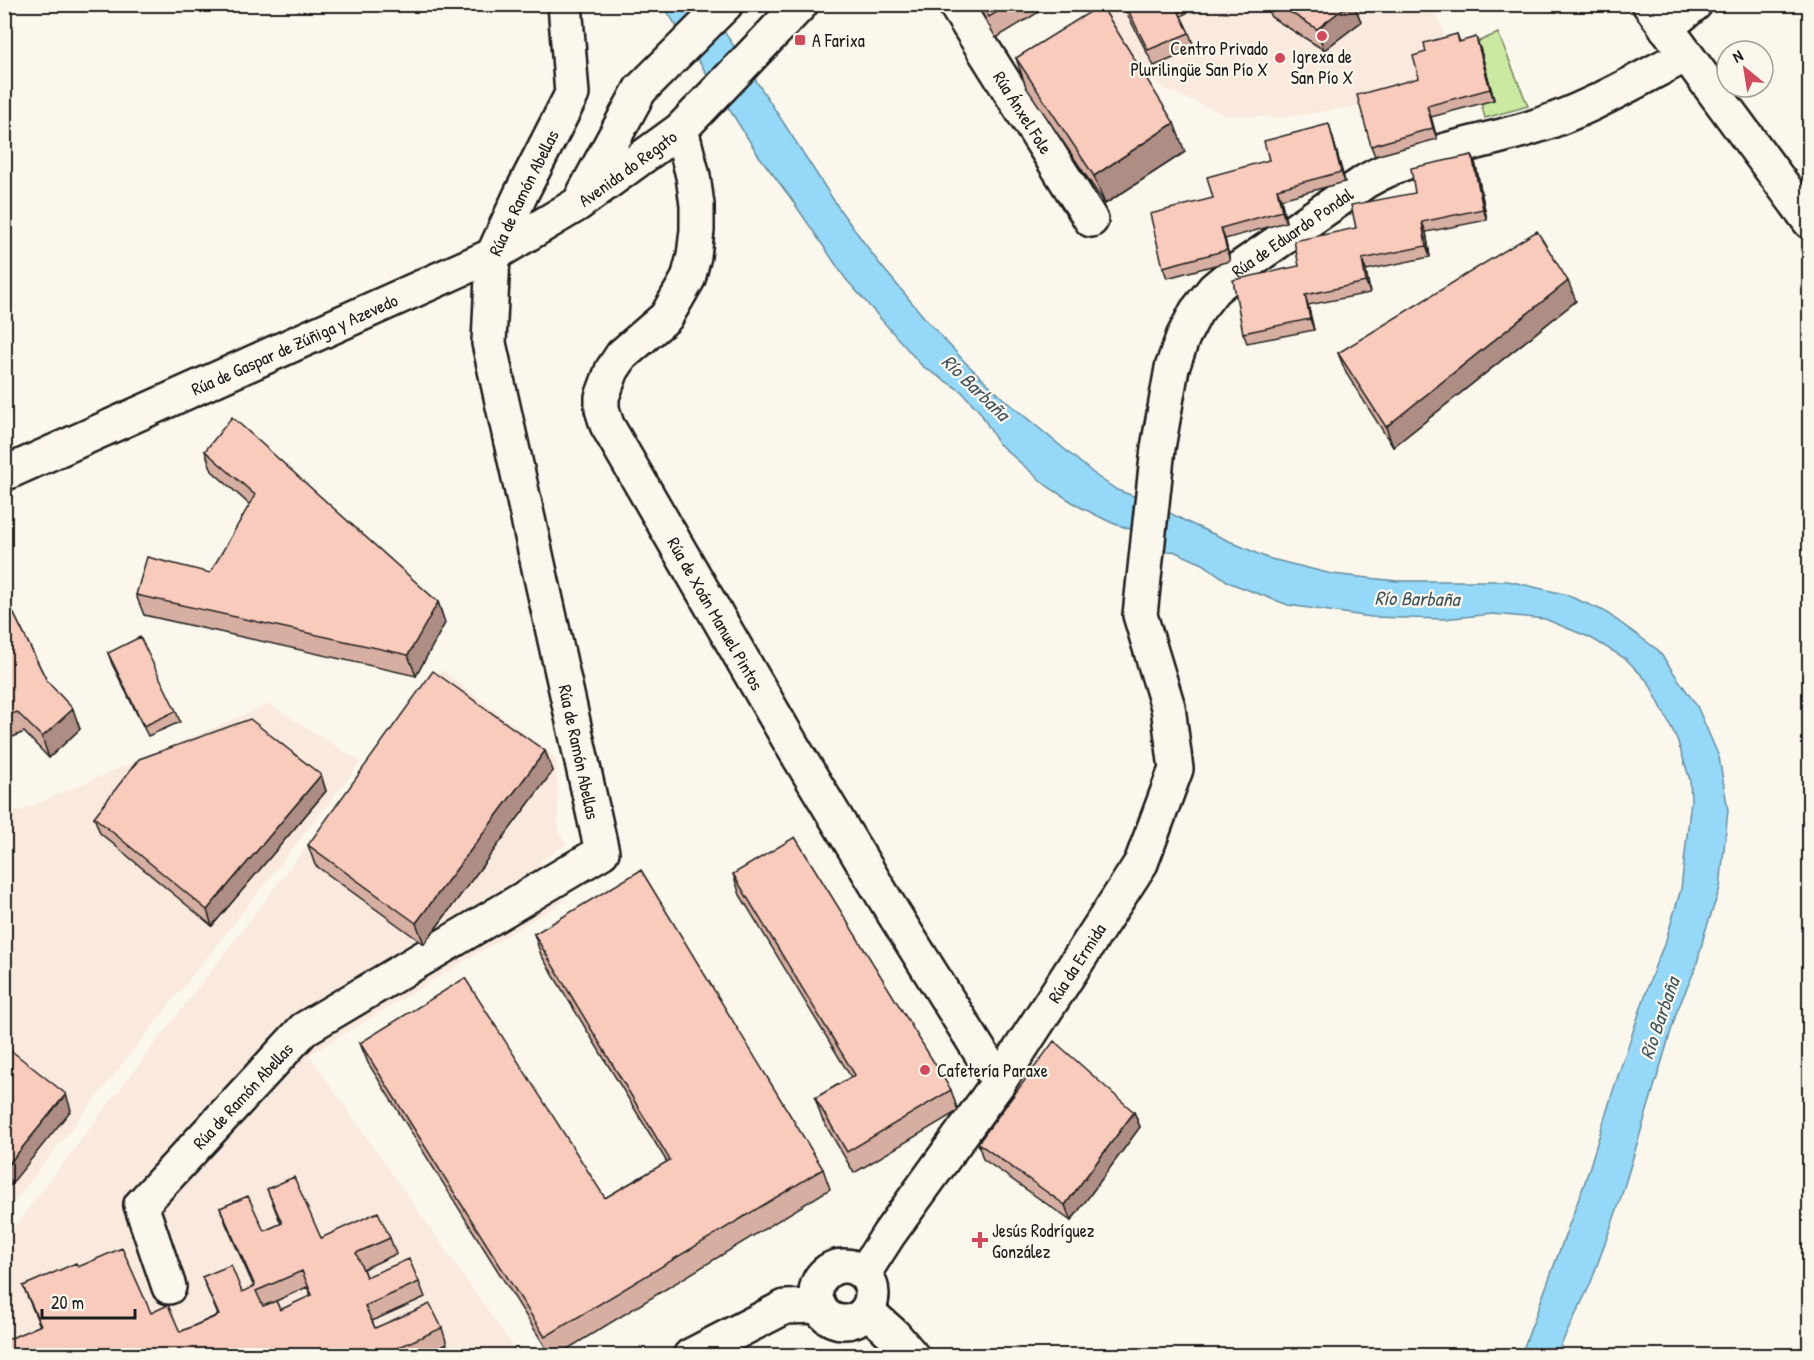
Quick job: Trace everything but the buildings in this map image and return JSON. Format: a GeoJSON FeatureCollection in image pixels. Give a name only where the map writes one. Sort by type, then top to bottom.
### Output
{"type":"FeatureCollection","features":[{"type":"Feature","properties":{"kind":"street","name":"Rúa de Ramón Abellas"},"geometry":{"type":"LineString","coordinates":[[169,1287],[141,1205],[304,1029],[602,852],[489,343],[494,255],[521,194],[572,94],[565,4]]}},
{"type":"Feature","properties":{"kind":"street","name":"Avenida do Regato"},"geometry":{"type":"LineString","coordinates":[[578,204],[640,90],[726,4]]}},
{"type":"Feature","properties":{"kind":"street","name":"Avenida do Regato"},"geometry":{"type":"LineString","coordinates":[[578,204],[681,129],[801,4]]}},
{"type":"Feature","properties":{"kind":"street","name":"Rúa Ánxel Fole"},"geometry":{"type":"LineString","coordinates":[[955,4],[1091,220]]}},
{"type":"Feature","properties":{"kind":"street"},"geometry":{"type":"LineString","coordinates":[[1695,4],[1658,16],[1809,222]]}},
{"type":"Feature","properties":{"kind":"street","name":"Rúa de Eduardo Pondal"},"geometry":{"type":"LineString","coordinates":[[1140,615],[1158,448],[1172,368],[1183,337],[1196,312],[1214,289],[1237,270],[1356,187],[1386,169],[1434,152],[1528,129],[1551,121],[1606,99],[1686,55]]}},
{"type":"Feature","properties":{"kind":"street","name":"Rúa de Xoán Manuel Pintos"},"geometry":{"type":"LineString","coordinates":[[681,129],[693,176],[697,205],[696,239],[688,279],[666,316],[622,355],[612,370],[602,397],[602,409],[607,425],[793,747],[999,1082]]}},
{"type":"Feature","properties":{"kind":"street","name":"Rúa de Gaspar de Zúñiga y Azevedo"},"geometry":{"type":"LineString","coordinates":[[4,474],[494,255],[578,204]]}},
{"type":"Feature","properties":{"kind":"street","name":"Rúa da Ermida"},"geometry":{"type":"LineString","coordinates":[[864,1273],[889,1234],[999,1082],[1141,863],[1176,769],[1168,707],[1140,615]]}},
{"type":"Feature","properties":{"kind":"street"},"geometry":{"type":"LineString","coordinates":[[839,1266],[849,1266],[864,1273],[873,1291],[872,1302],[867,1311],[860,1317],[842,1322],[832,1319],[819,1306],[817,1287],[821,1278],[839,1266]]}},
{"type":"Feature","properties":{"kind":"street"},"geometry":{"type":"LineString","coordinates":[[690,1356],[785,1307],[819,1306]]}},
{"type":"Feature","properties":{"kind":"street"},"geometry":{"type":"LineString","coordinates":[[867,1311],[894,1335],[912,1356]]}},
{"type":"Feature","properties":{"kind":"shaded area","name":"Centro Privado Plurilingüe San Pío X"},"geometry":{"type":"Polygon","coordinates":[[[1101,5],[1434,5],[1449,48],[1423,89],[1361,106],[1279,118],[1226,115],[1172,92],[1146,77],[1111,33],[1101,5]]]}},
{"type":"Feature","properties":{"kind":"shaded area"},"geometry":{"type":"Polygon","coordinates":[[[442,670],[556,758],[559,833],[567,845],[540,860],[565,901],[309,1055],[519,1355],[5,1355],[4,1240],[442,670]]]}},
{"type":"Feature","properties":{"kind":"shaded area"},"geometry":{"type":"Polygon","coordinates":[[[269,704],[361,762],[5,1213],[5,817],[269,704]]]}},
{"type":"Feature","properties":{"kind":"green space"},"geometry":{"type":"Polygon","coordinates":[[[1498,33],[1528,106],[1485,118],[1481,103],[1494,99],[1477,42],[1498,33]]]}},
{"type":"Feature","properties":{"kind":"water","name":"Río Barbaña"},"geometry":{"type":"Polygon","coordinates":[[[663,5],[707,5],[840,210],[879,263],[928,322],[1005,400],[1117,490],[1145,500],[1189,523],[1267,558],[1332,574],[1397,581],[1508,581],[1564,594],[1604,611],[1658,650],[1697,706],[1719,757],[1728,810],[1720,888],[1696,967],[1677,1011],[1619,1204],[1590,1285],[1556,1355],[1521,1355],[1586,1179],[1681,889],[1691,800],[1690,780],[1677,739],[1649,683],[1626,659],[1591,638],[1545,619],[1493,614],[1443,619],[1371,617],[1288,605],[1230,583],[1203,564],[1173,551],[1165,552],[1139,532],[1112,523],[1080,507],[1047,486],[998,443],[980,412],[961,391],[922,366],[845,278],[759,156],[663,5]]]}},
{"type":"Feature","properties":{"kind":"place","name":"Igrexa de San Pío X"},"geometry":{"type":"Point","coordinates":[1322,36]}},
{"type":"Feature","properties":{"kind":"place","name":"A Farixa"},"geometry":{"type":"Point","coordinates":[800,40]}},
{"type":"Feature","properties":{"kind":"place","name":"Centro Privado Plurilingüe San Pío X"},"geometry":{"type":"Point","coordinates":[1280,58]}},
{"type":"Feature","properties":{"kind":"place","name":"Cafetería Paraxe"},"geometry":{"type":"Point","coordinates":[925,1070]}},
{"type":"Feature","properties":{"kind":"place","name":"Jesús Rodríguez González"},"geometry":{"type":"Point","coordinates":[980,1240]}}]}
